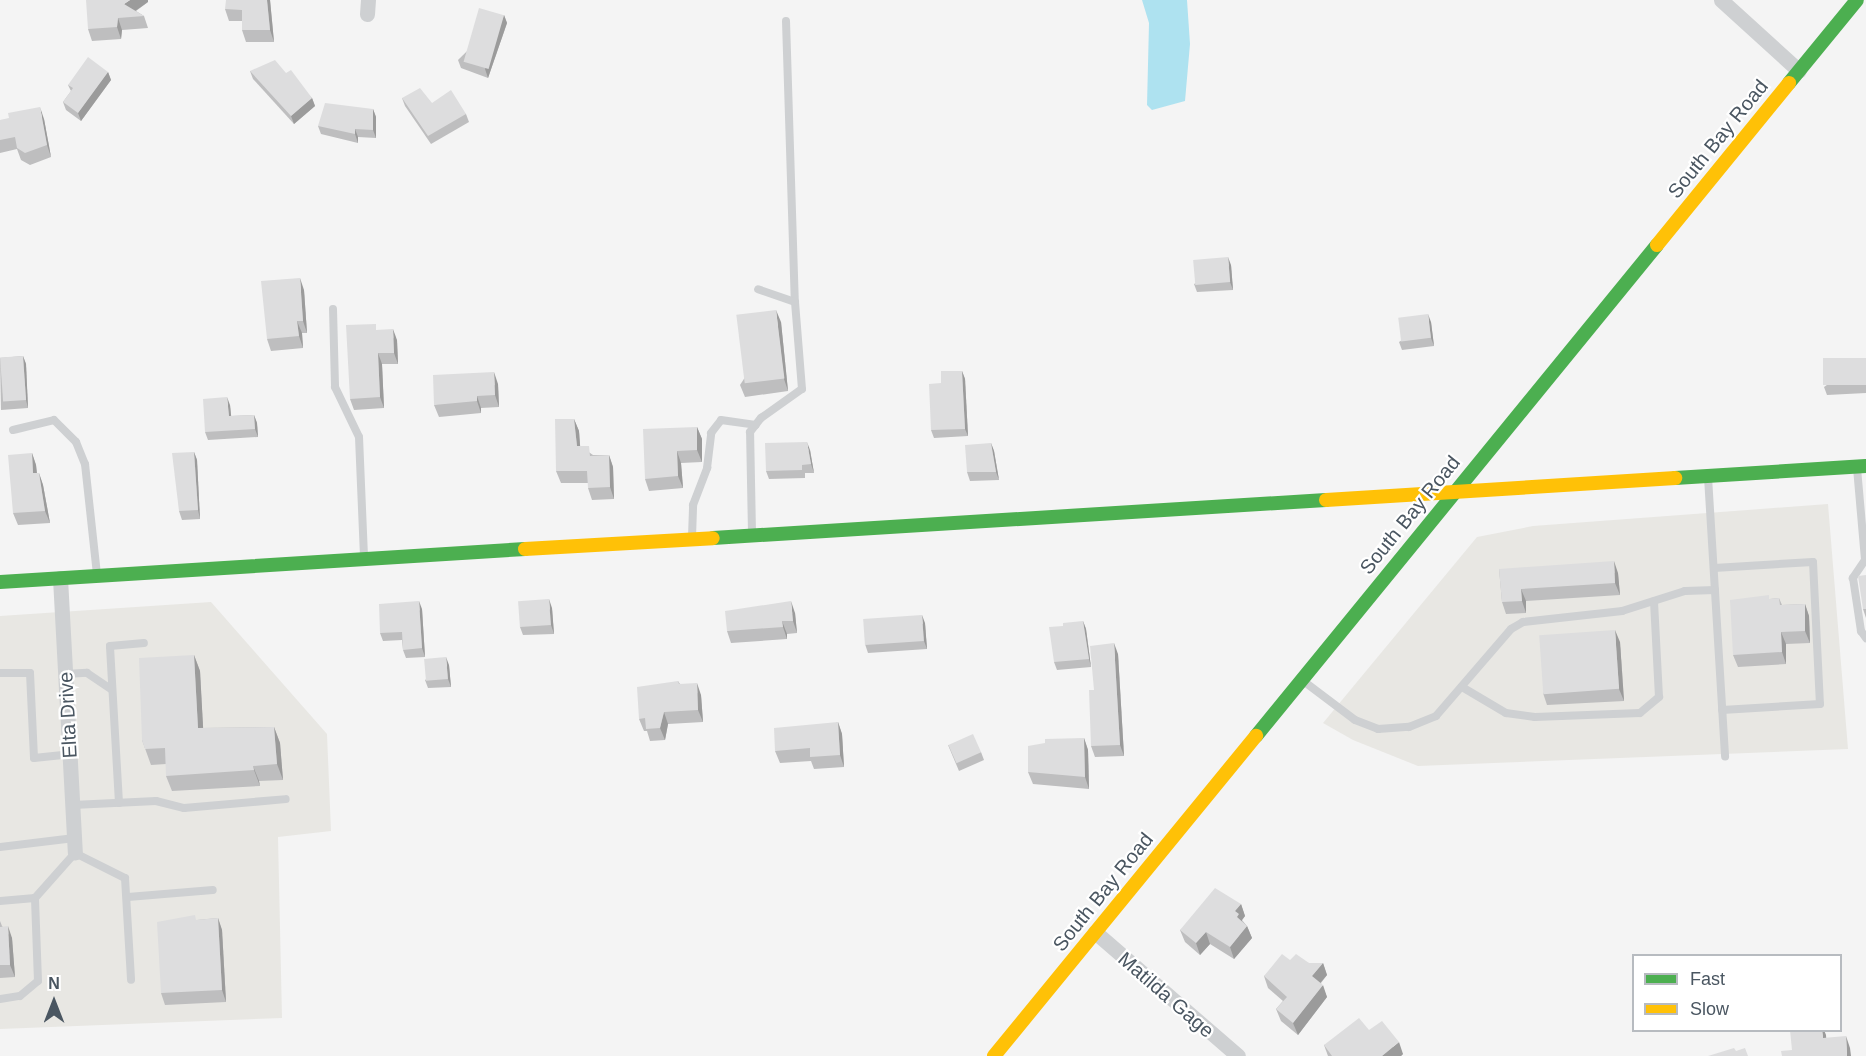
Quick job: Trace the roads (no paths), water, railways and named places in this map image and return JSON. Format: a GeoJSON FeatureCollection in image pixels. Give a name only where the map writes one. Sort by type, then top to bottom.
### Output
{"type":"FeatureCollection","features":[{"type":"Feature","properties":{"kind":"main road","name":"South Bay Road"},"geometry":{"type":"LineString","coordinates":[[994,1056],[1857,0]]}},
{"type":"Feature","properties":{"kind":"main road"},"geometry":{"type":"LineString","coordinates":[[0,582],[1861,466]]}},
{"type":"Feature","properties":{"kind":"street"},"geometry":{"type":"LineString","coordinates":[[1721,0],[1799,71]]}},
{"type":"Feature","properties":{"kind":"street","name":"Elta Drive"},"geometry":{"type":"LineString","coordinates":[[60,578],[75,845]]}},
{"type":"Feature","properties":{"kind":"street","name":"Matilda Gage"},"geometry":{"type":"LineString","coordinates":[[1095,932],[1238,1056]]}},
{"type":"Feature","properties":{"kind":"lane"},"geometry":{"type":"LineString","coordinates":[[752,535],[750,432],[802,389],[795,302],[786,21]]}},
{"type":"Feature","properties":{"kind":"lane"},"geometry":{"type":"LineString","coordinates":[[758,289],[795,302]]}},
{"type":"Feature","properties":{"kind":"lane"},"geometry":{"type":"LineString","coordinates":[[333,309],[335,387],[359,437],[364,559]]}},
{"type":"Feature","properties":{"kind":"lane"},"geometry":{"type":"LineString","coordinates":[[13,430],[54,420],[76,442],[85,464],[97,576]]}},
{"type":"Feature","properties":{"kind":"lane"},"geometry":{"type":"LineString","coordinates":[[692,538],[693,505],[707,468],[711,433],[721,420],[756,425]]}},
{"type":"Feature","properties":{"kind":"lane"},"geometry":{"type":"LineString","coordinates":[[1861,466],[1865,560],[1853,578],[1861,631],[1866,638]]}},
{"type":"Feature","properties":{"kind":"lane"},"geometry":{"type":"LineString","coordinates":[[1708,475],[1725,756]]}},
{"type":"Feature","properties":{"kind":"lane"},"geometry":{"type":"LineString","coordinates":[[1714,568],[1813,562],[1820,704],[1722,710]]}},
{"type":"Feature","properties":{"kind":"lane"},"geometry":{"type":"LineString","coordinates":[[1302,679],[1355,720],[1378,729],[1409,727],[1436,716],[1511,629],[1523,622],[1622,611],[1685,591],[1715,590]]}},
{"type":"Feature","properties":{"kind":"lane"},"geometry":{"type":"LineString","coordinates":[[1462,687],[1506,713],[1535,717],[1640,713],[1659,697],[1654,601]]}},
{"type":"Feature","properties":{"kind":"lane"},"geometry":{"type":"LineString","coordinates":[[119,803],[110,646],[144,643]]}},
{"type":"Feature","properties":{"kind":"lane"},"geometry":{"type":"LineString","coordinates":[[0,673],[30,673],[34,758],[70,754]]}},
{"type":"Feature","properties":{"kind":"lane"},"geometry":{"type":"LineString","coordinates":[[65,674],[87,673],[112,690]]}},
{"type":"Feature","properties":{"kind":"lane"},"geometry":{"type":"LineString","coordinates":[[73,805],[156,801],[184,808],[286,799]]}},
{"type":"Feature","properties":{"kind":"lane"},"geometry":{"type":"LineString","coordinates":[[0,999],[20,996],[38,981],[35,898],[75,845]]}},
{"type":"Feature","properties":{"kind":"lane"},"geometry":{"type":"LineString","coordinates":[[0,847],[75,845],[125,878],[128,897],[131,980]]}},
{"type":"Feature","properties":{"kind":"lane"},"geometry":{"type":"LineString","coordinates":[[128,897],[213,890]]}},
{"type":"Feature","properties":{"kind":"lane"},"geometry":{"type":"LineString","coordinates":[[0,901],[35,898]]}},
{"type":"Feature","properties":{"kind":"water"},"geometry":{"type":"Polygon","coordinates":[[[1142,0],[1187,0],[1190,44],[1185,101],[1152,110],[1147,105],[1149,23],[1142,0]]]}}]}
